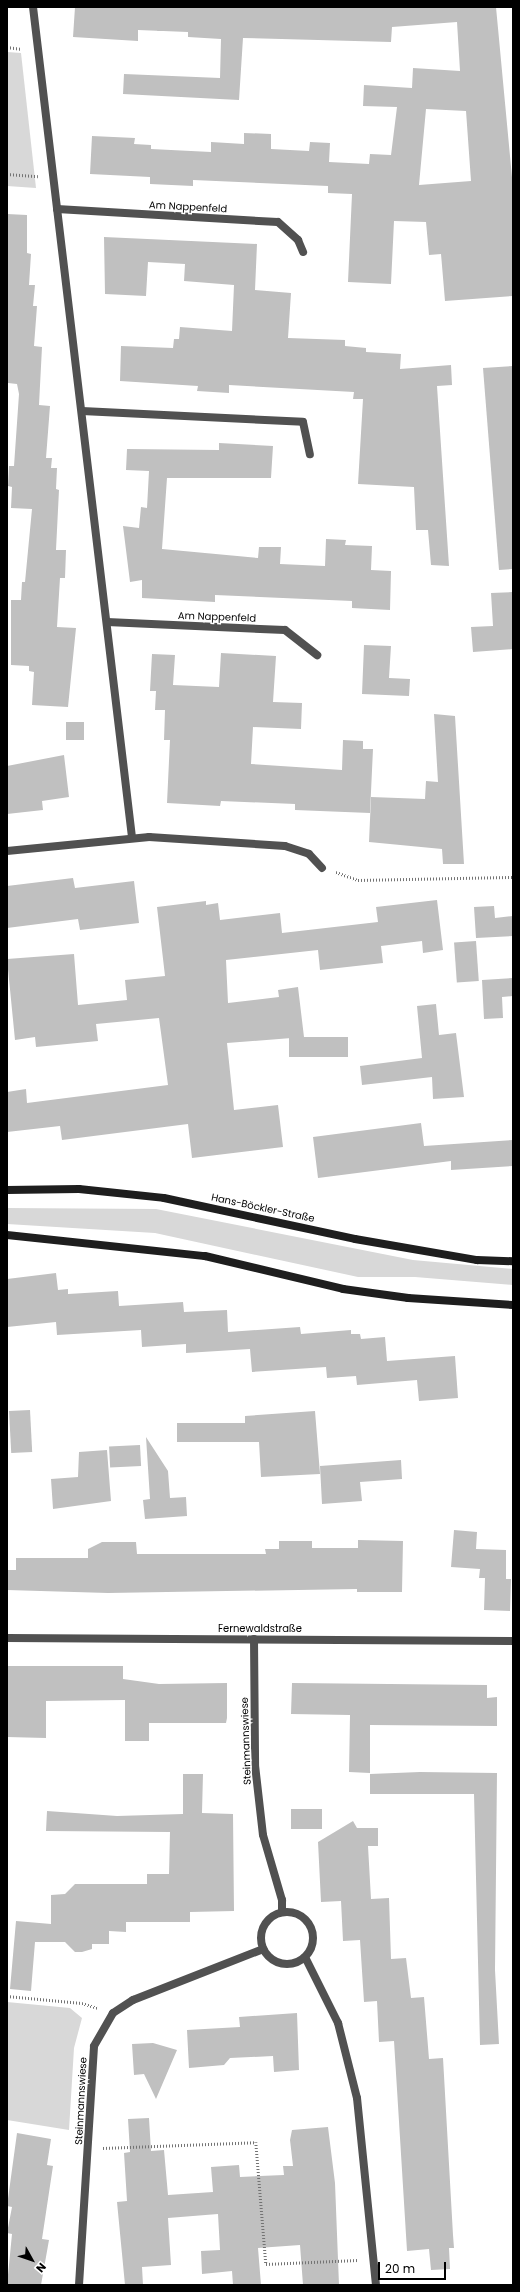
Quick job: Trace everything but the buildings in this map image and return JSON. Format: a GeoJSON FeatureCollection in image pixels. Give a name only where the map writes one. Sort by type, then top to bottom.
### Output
{"type":"FeatureCollection","features":[{"type":"Feature","properties":{"kind":"main road","name":"Hans-Böckler-Straße"},"geometry":{"type":"LineString","coordinates":[[7,1190],[79,1189],[164,1198],[355,1239],[477,1260],[513,1261]]}},
{"type":"Feature","properties":{"kind":"main road"},"geometry":{"type":"LineString","coordinates":[[7,1235],[204,1256],[343,1289],[408,1298],[513,1305]]}},
{"type":"Feature","properties":{"kind":"street"},"geometry":{"type":"LineString","coordinates":[[33,7],[132,837]]}},
{"type":"Feature","properties":{"kind":"street","name":"Am Nappenfeld"},"geometry":{"type":"LineString","coordinates":[[57,209],[278,222],[298,240],[303,252]]}},
{"type":"Feature","properties":{"kind":"street"},"geometry":{"type":"LineString","coordinates":[[82,411],[303,422],[310,454]]}},
{"type":"Feature","properties":{"kind":"street","name":"Am Nappenfeld"},"geometry":{"type":"LineString","coordinates":[[107,622],[285,630],[317,655]]}},
{"type":"Feature","properties":{"kind":"street"},"geometry":{"type":"LineString","coordinates":[[7,851],[132,837],[285,846],[308,854],[322,868]]}},
{"type":"Feature","properties":{"kind":"street","name":"Fernewaldstraße"},"geometry":{"type":"LineString","coordinates":[[7,1638],[513,1640]]}},
{"type":"Feature","properties":{"kind":"street","name":"Steinmannswiese"},"geometry":{"type":"LineString","coordinates":[[254,1639],[255,1765],[263,1835],[282,1900],[282,1912]]}},
{"type":"Feature","properties":{"kind":"street"},"geometry":{"type":"LineString","coordinates":[[282,1912],[293,1912],[310,1926],[313,1937],[305,1957],[287,1964],[269,1957],[263,1949],[260,1940],[266,1921],[282,1912]]}},
{"type":"Feature","properties":{"kind":"street","name":"Steinmannswiese"},"geometry":{"type":"LineString","coordinates":[[79,2285],[94,2046],[114,2013],[133,2000],[263,1949]]}},
{"type":"Feature","properties":{"kind":"street"},"geometry":{"type":"LineString","coordinates":[[305,1957],[338,2023],[357,2098],[376,2285]]}},
{"type":"Feature","properties":{"kind":"path"},"geometry":{"type":"LineString","coordinates":[[7,174],[53,176]]}},
{"type":"Feature","properties":{"kind":"path"},"geometry":{"type":"LineString","coordinates":[[322,868],[358,880],[513,877]]}},
{"type":"Feature","properties":{"kind":"path"},"geometry":{"type":"LineString","coordinates":[[7,1996],[82,2003],[114,2013]]}},
{"type":"Feature","properties":{"kind":"path"},"geometry":{"type":"LineString","coordinates":[[88,2149],[256,2142],[266,2264],[373,2259]]}},
{"type":"Feature","properties":{"kind":"shaded area"},"geometry":{"type":"Polygon","coordinates":[[[7,52],[21,53],[36,188],[7,186],[7,52]]]}},
{"type":"Feature","properties":{"kind":"shaded area"},"geometry":{"type":"Polygon","coordinates":[[[7,1208],[156,1209],[413,1260],[513,1269],[513,1285],[415,1277],[358,1277],[155,1233],[7,1224],[7,1208]]]}},
{"type":"Feature","properties":{"kind":"shaded area"},"geometry":{"type":"Polygon","coordinates":[[[7,2002],[70,2008],[82,2018],[74,2048],[69,2130],[7,2120],[7,2002]]]}}]}
